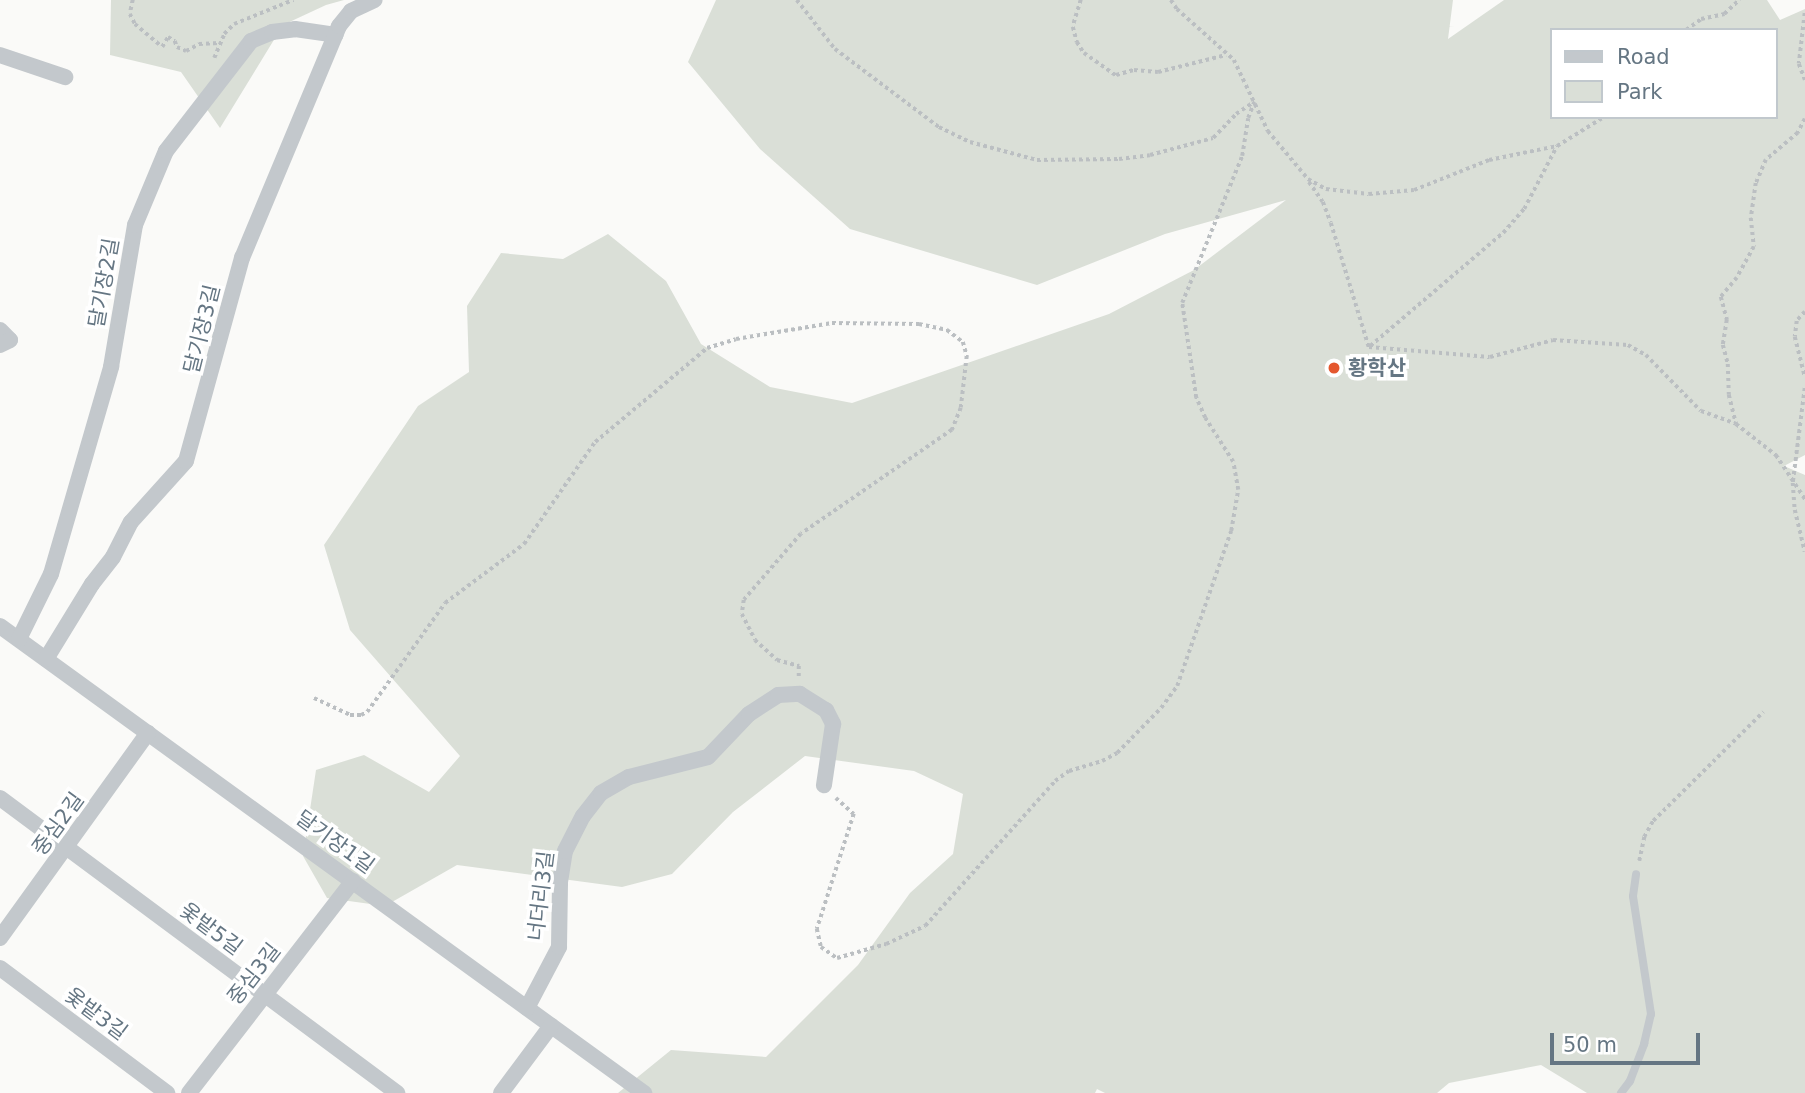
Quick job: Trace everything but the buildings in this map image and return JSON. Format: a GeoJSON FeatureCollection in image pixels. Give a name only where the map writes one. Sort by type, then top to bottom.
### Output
{"type":"FeatureCollection","features":[{"type":"Feature","properties":{"kind":"street","name":"달기장3길"},"geometry":{"type":"LineString","coordinates":[[46,659],[92,584],[113,557],[131,522],[186,461],[242,258],[339,26],[351,11],[375,0]]}},
{"type":"Feature","properties":{"kind":"street","name":"달기장2길"},"geometry":{"type":"LineString","coordinates":[[19,639],[51,575],[111,367],[135,225],[166,152],[251,41],[272,32],[295,29],[336,36]]}},
{"type":"Feature","properties":{"kind":"street"},"geometry":{"type":"LineString","coordinates":[[0,55],[65,77]]}},
{"type":"Feature","properties":{"kind":"street"},"geometry":{"type":"LineString","coordinates":[[0,330],[10,340],[0,345]]}},
{"type":"Feature","properties":{"kind":"street","name":"달기장1길"},"geometry":{"type":"LineString","coordinates":[[0,626],[644,1093]]}},
{"type":"Feature","properties":{"kind":"street"},"geometry":{"type":"LineString","coordinates":[[800,694],[826,710],[834,724],[824,785]]}},
{"type":"Feature","properties":{"kind":"street","name":"너더리3길"},"geometry":{"type":"LineString","coordinates":[[527,1008],[559,947],[560,882],[565,851],[583,816],[601,793],[629,777],[708,757],[749,714],[778,695],[800,694]]}},
{"type":"Feature","properties":{"kind":"street","name":"중심2길"},"geometry":{"type":"LineString","coordinates":[[0,938],[68,848],[148,733]]}},
{"type":"Feature","properties":{"kind":"street","name":"옻밭5길"},"geometry":{"type":"LineString","coordinates":[[0,798],[397,1093]]}},
{"type":"Feature","properties":{"kind":"street","name":"중심3길"},"geometry":{"type":"LineString","coordinates":[[189,1093],[353,881]]}},
{"type":"Feature","properties":{"kind":"street","name":"옻밭3길"},"geometry":{"type":"LineString","coordinates":[[0,968],[167,1093]]}},
{"type":"Feature","properties":{"kind":"street"},"geometry":{"type":"LineString","coordinates":[[500,1093],[551,1026]]}},
{"type":"Feature","properties":{"kind":"lane"},"geometry":{"type":"LineString","coordinates":[[1622,1093],[1630,1081],[1644,1044],[1651,1014],[1633,895],[1636,874]]}},
{"type":"Feature","properties":{"kind":"path"},"geometry":{"type":"LineString","coordinates":[[132,0],[130,14],[135,24],[162,47],[168,37],[175,41],[177,47],[186,51],[199,44],[219,43]]}},
{"type":"Feature","properties":{"kind":"path"},"geometry":{"type":"LineString","coordinates":[[796,0],[835,49],[939,127],[970,142],[1037,160],[1119,159],[1150,155],[1213,138],[1236,114],[1254,102]]}},
{"type":"Feature","properties":{"kind":"path"},"geometry":{"type":"LineString","coordinates":[[1081,0],[1073,27],[1077,43],[1084,52],[1116,75],[1134,70],[1158,72],[1192,65],[1219,55],[1228,55]]}},
{"type":"Feature","properties":{"kind":"path"},"geometry":{"type":"LineString","coordinates":[[1171,0],[1177,9],[1234,61],[1268,131],[1308,179],[1323,202],[1369,346]]}},
{"type":"Feature","properties":{"kind":"path"},"geometry":{"type":"LineString","coordinates":[[1689,28],[1700,19],[1724,14],[1739,0]]}},
{"type":"Feature","properties":{"kind":"path"},"geometry":{"type":"LineString","coordinates":[[1805,13],[1799,64],[1805,80]]}},
{"type":"Feature","properties":{"kind":"path"},"geometry":{"type":"LineString","coordinates":[[824,785],[854,814],[817,929],[821,947],[837,958],[886,944],[925,926],[1055,781],[1069,771],[1102,761],[1117,752],[1161,708],[1177,686],[1231,531],[1238,490],[1233,462],[1196,398],[1182,303],[1242,156],[1248,118],[1254,102]]}},
{"type":"Feature","properties":{"kind":"path"},"geometry":{"type":"LineString","coordinates":[[1736,424],[1729,395],[1728,364],[1723,345],[1727,320],[1721,297],[1737,278],[1754,247],[1751,218],[1756,183],[1766,160],[1798,133],[1805,118]]}},
{"type":"Feature","properties":{"kind":"path"},"geometry":{"type":"LineString","coordinates":[[1308,179],[1326,189],[1337,191],[1369,194],[1415,190],[1489,160],[1557,146],[1601,119]]}},
{"type":"Feature","properties":{"kind":"path"},"geometry":{"type":"LineString","coordinates":[[1369,346],[1503,233],[1524,209],[1557,146]]}},
{"type":"Feature","properties":{"kind":"path"},"geometry":{"type":"LineString","coordinates":[[1805,312],[1797,321],[1795,337],[1805,377]]}},
{"type":"Feature","properties":{"kind":"path"},"geometry":{"type":"LineString","coordinates":[[314,698],[350,715],[367,712],[445,603],[524,544],[595,443],[707,348],[736,339],[832,323],[919,324],[947,330],[962,342],[967,356],[961,408],[952,430],[801,534],[744,600],[742,614],[761,648],[777,660],[799,666],[800,694]]}},
{"type":"Feature","properties":{"kind":"path"},"geometry":{"type":"LineString","coordinates":[[1369,346],[1490,358],[1553,340],[1628,345],[1646,355],[1701,411],[1736,424],[1765,444],[1805,499]]}},
{"type":"Feature","properties":{"kind":"path"},"geometry":{"type":"LineString","coordinates":[[1805,388],[1793,483],[1795,510],[1805,552]]}},
{"type":"Feature","properties":{"kind":"path"},"geometry":{"type":"LineString","coordinates":[[1636,874],[1644,837],[1653,821],[1763,712]]}},
{"type":"Feature","properties":{"kind":"green space"},"geometry":{"type":"Polygon","coordinates":[[[111,0],[344,0],[326,5],[283,25],[220,128],[181,72],[110,55],[111,0]]]}},
{"type":"Feature","properties":{"kind":"green space"},"geometry":{"type":"Polygon","coordinates":[[[716,0],[1453,0],[1448,39],[1504,0],[1767,0],[1780,20],[1805,9],[1805,455],[1784,466],[1805,475],[1805,1093],[1587,1093],[1541,1065],[1449,1083],[1437,1093],[1105,1093],[1097,1089],[1095,1093],[618,1093],[671,1050],[766,1057],[858,965],[910,893],[953,854],[963,794],[914,771],[805,756],[733,812],[672,874],[622,887],[457,865],[385,906],[327,898],[303,856],[316,770],[364,755],[429,792],[460,756],[350,630],[324,545],[418,406],[469,372],[467,306],[501,253],[563,259],[608,234],[666,281],[701,344],[770,387],[852,403],[1109,314],[1194,270],[1286,200],[1165,234],[1037,285],[850,229],[760,149],[688,62],[716,0]]]}},
{"type":"Feature","properties":{"kind":"place","name":"황학산"},"geometry":{"type":"Point","coordinates":[1334,368]}}]}
